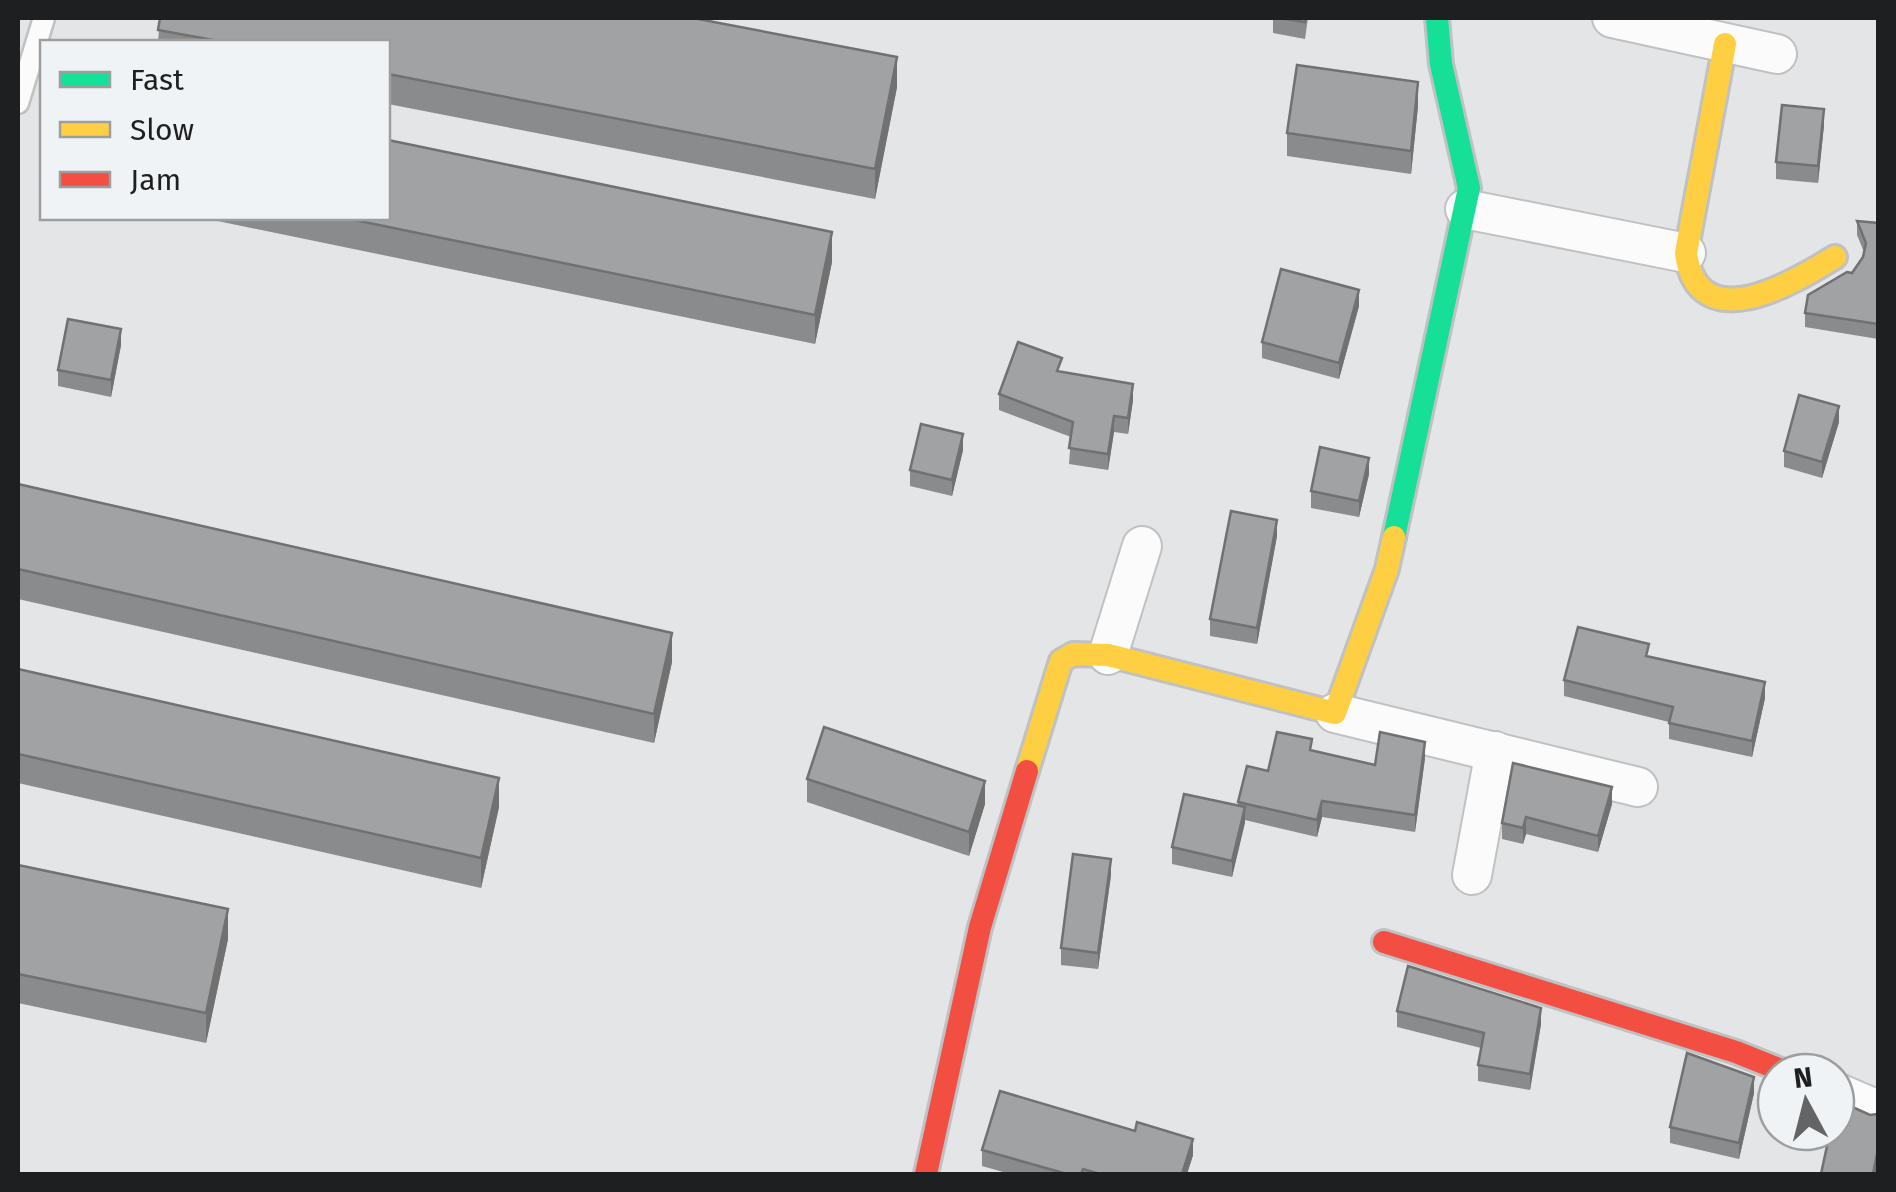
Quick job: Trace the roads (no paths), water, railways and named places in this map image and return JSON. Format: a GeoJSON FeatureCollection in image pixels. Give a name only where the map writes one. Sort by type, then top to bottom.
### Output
{"type":"FeatureCollection","features":[{"type":"Feature","properties":{"kind":"street"},"geometry":{"type":"LineString","coordinates":[[1335,713],[1388,569],[1469,188],[1441,64],[1437,18]]}},
{"type":"Feature","properties":{"kind":"street"},"geometry":{"type":"LineString","coordinates":[[1612,18],[1777,54]]}},
{"type":"Feature","properties":{"kind":"street"},"geometry":{"type":"LineString","coordinates":[[1726,44],[1686,253],[1693,285],[1704,293],[1742,301],[1783,288],[1835,257]]}},
{"type":"Feature","properties":{"kind":"street"},"geometry":{"type":"LineString","coordinates":[[1465,209],[1686,253]]}},
{"type":"Feature","properties":{"kind":"street"},"geometry":{"type":"LineString","coordinates":[[1108,655],[1142,546]]}},
{"type":"Feature","properties":{"kind":"street"},"geometry":{"type":"LineString","coordinates":[[926,1174],[980,927],[1061,661],[1073,654],[1108,655],[1638,786]]}},
{"type":"Feature","properties":{"kind":"street"},"geometry":{"type":"LineString","coordinates":[[1472,875],[1495,751]]}},
{"type":"Feature","properties":{"kind":"street"},"geometry":{"type":"LineString","coordinates":[[1384,942],[1756,1061]]}},
{"type":"Feature","properties":{"kind":"lane"},"geometry":{"type":"LineString","coordinates":[[18,103],[44,18]]}}]}
